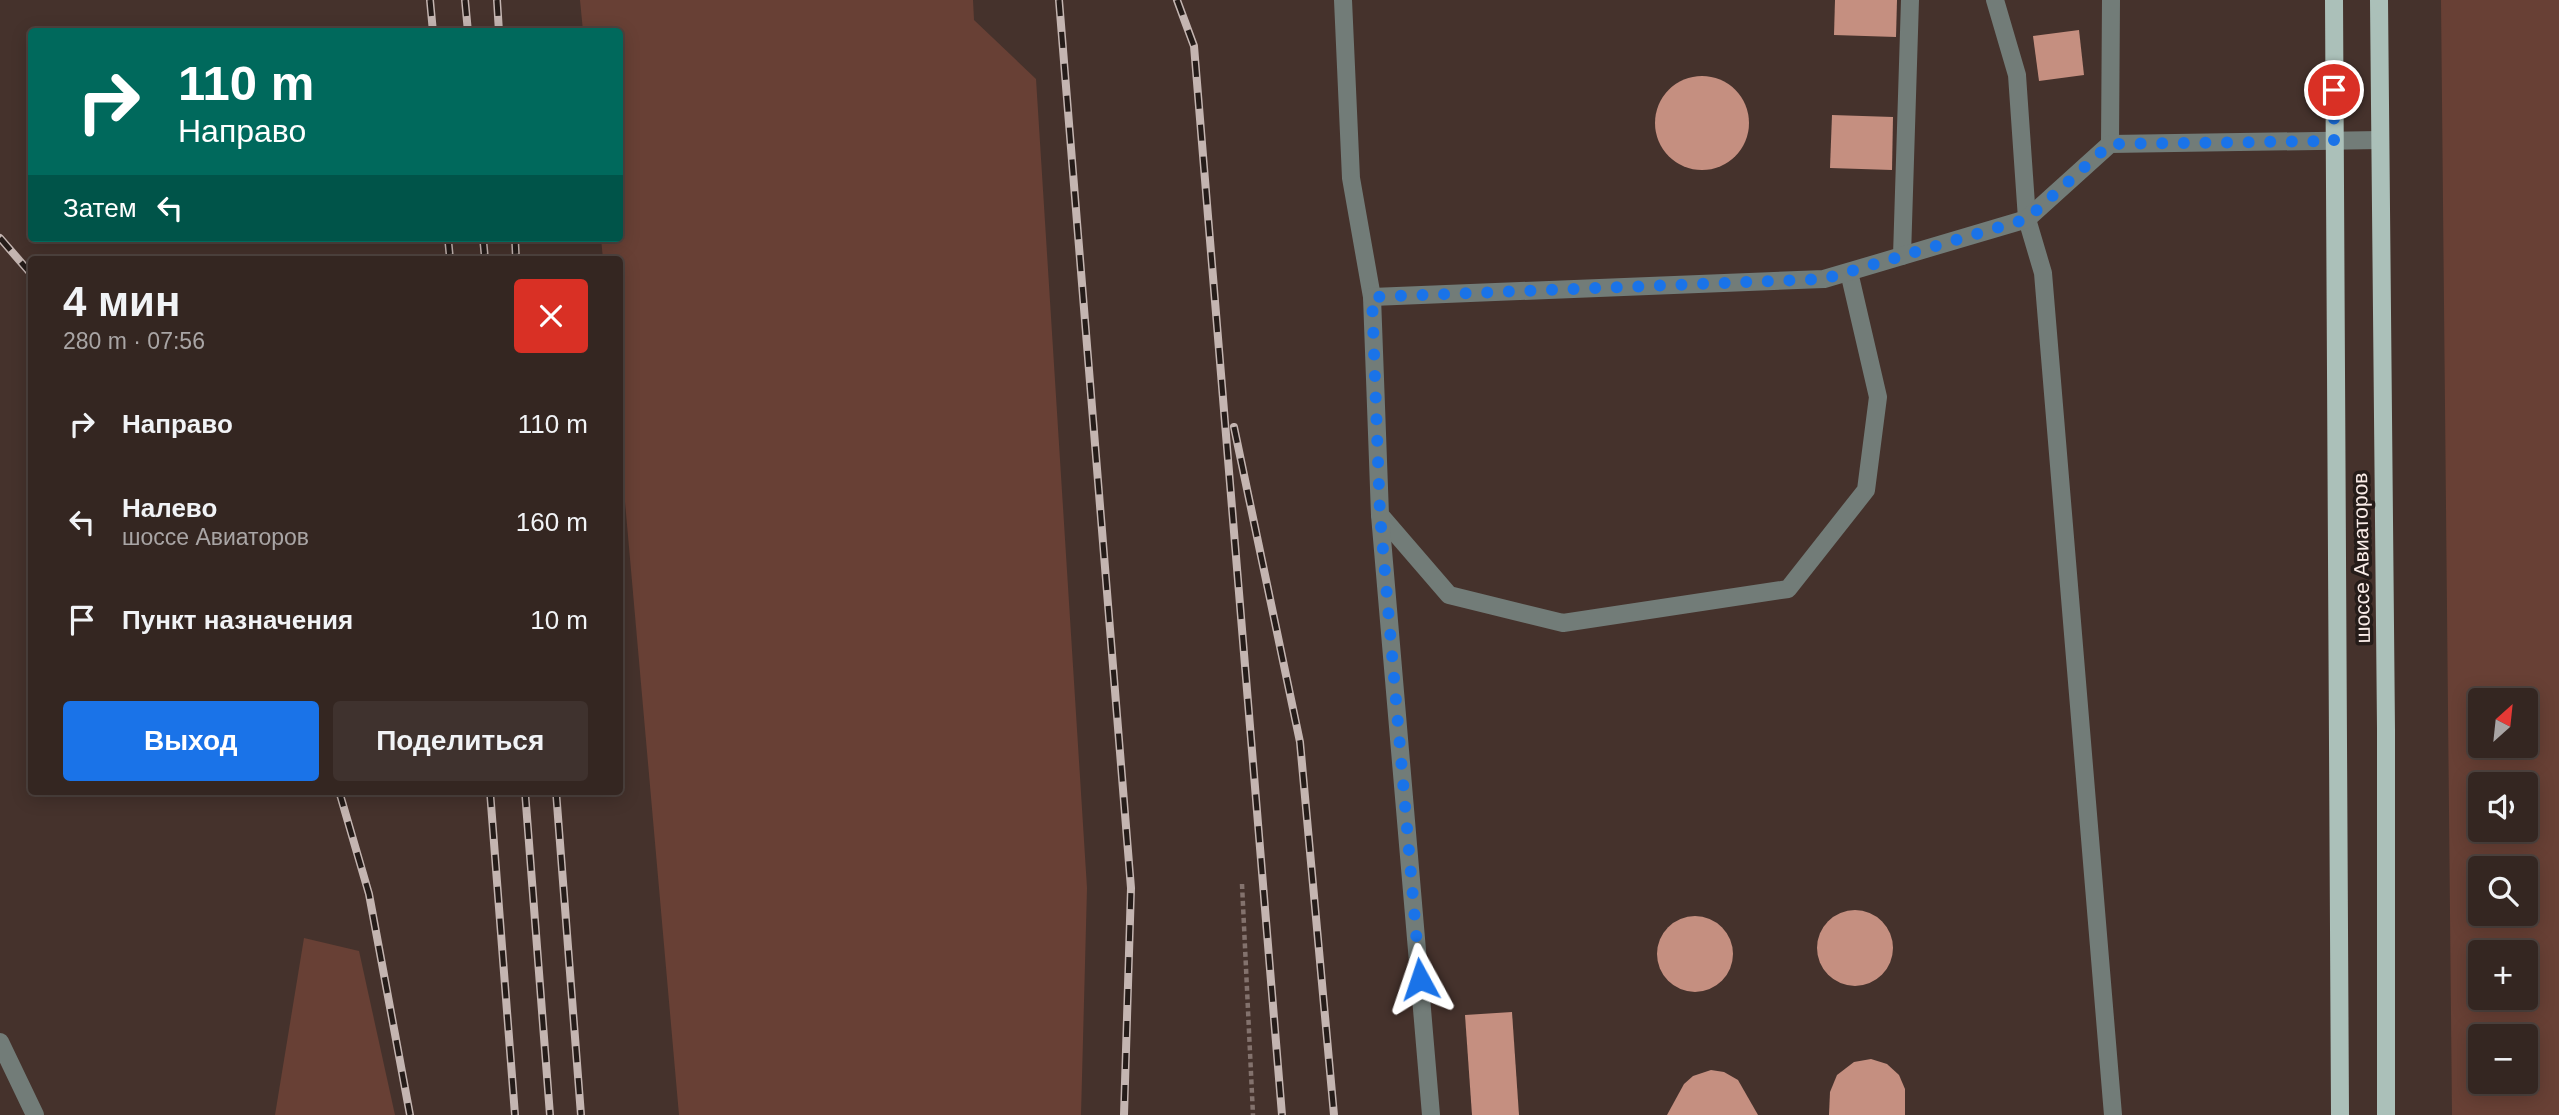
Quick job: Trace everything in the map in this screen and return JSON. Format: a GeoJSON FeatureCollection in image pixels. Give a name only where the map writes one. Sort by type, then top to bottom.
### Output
{"type":"FeatureCollection","features":[{"type":"Feature","properties":{"kind":"main road","name":"шоссе Авиаторов"},"geometry":{"type":"LineString","coordinates":[[2334,0],[2340,1115]]}},
{"type":"Feature","properties":{"kind":"main road","name":"шоссе Авиаторов"},"geometry":{"type":"LineString","coordinates":[[2379,0],[2386,729],[2386,1115]]}},
{"type":"Feature","properties":{"kind":"street"},"geometry":{"type":"LineString","coordinates":[[1343,0],[1351,178],[1372,297],[1380,515],[1431,1115]]}},
{"type":"Feature","properties":{"kind":"street"},"geometry":{"type":"LineString","coordinates":[[1902,256],[1910,0]]}},
{"type":"Feature","properties":{"kind":"street"},"geometry":{"type":"LineString","coordinates":[[1994,0],[2017,75],[2027,219],[2043,273],[2113,1115]]}},
{"type":"Feature","properties":{"kind":"street"},"geometry":{"type":"LineString","coordinates":[[2110,144],[2111,0]]}},
{"type":"Feature","properties":{"kind":"street"},"geometry":{"type":"LineString","coordinates":[[1372,297],[1824,279],[2027,219],[2110,144],[2380,140]]}},
{"type":"Feature","properties":{"kind":"street"},"geometry":{"type":"LineString","coordinates":[[1380,515],[1449,595],[1563,623],[1788,589],[1866,490],[1878,397],[1849,272]]}},
{"type":"Feature","properties":{"kind":"street"},"geometry":{"type":"LineString","coordinates":[[0,1042],[35,1115]]}},
{"type":"Feature","properties":{"kind":"path"},"geometry":{"type":"LineString","coordinates":[[1242,884],[1253,1115]]}},
{"type":"Feature","properties":{"kind":"shaded area"},"geometry":{"type":"Polygon","coordinates":[[[580,0],[973,0],[974,20],[1036,79],[1087,888],[1081,1115],[679,1115],[623,479],[623,256],[603,256],[601,242],[623,242],[623,28],[583,28],[580,0]]]}},
{"type":"Feature","properties":{"kind":"shaded area"},"geometry":{"type":"Polygon","coordinates":[[[2441,0],[2559,0],[2559,1115],[2452,1115],[2441,0]]]}},
{"type":"Feature","properties":{"kind":"shaded area"},"geometry":{"type":"Polygon","coordinates":[[[304,938],[359,951],[395,1115],[275,1115],[304,938]]]}},
{"type":"Feature","properties":{"kind":"building"},"geometry":{"type":"Polygon","coordinates":[[[1835,0],[1897,0],[1896,37],[1834,35],[1835,0]]]}},
{"type":"Feature","properties":{"kind":"building"},"geometry":{"type":"Polygon","coordinates":[[[2079,30],[2084,75],[2039,81],[2033,36],[2079,30]]]}},
{"type":"Feature","properties":{"kind":"building"},"geometry":{"type":"Polygon","coordinates":[[[1702,76],[1720,80],[1735,90],[1745,105],[1749,123],[1745,141],[1735,156],[1720,166],[1702,170],[1684,166],[1669,156],[1659,141],[1655,123],[1659,105],[1669,90],[1684,80],[1702,76]]]}},
{"type":"Feature","properties":{"kind":"building"},"geometry":{"type":"Polygon","coordinates":[[[1832,115],[1893,117],[1892,170],[1830,168],[1832,115]]]}},
{"type":"Feature","properties":{"kind":"building"},"geometry":{"type":"Polygon","coordinates":[[[1863,910],[1876,916],[1887,927],[1893,940],[1891,963],[1876,980],[1863,986],[1847,986],[1834,980],[1819,963],[1817,940],[1823,927],[1840,912],[1863,910]]]}},
{"type":"Feature","properties":{"kind":"building"},"geometry":{"type":"Polygon","coordinates":[[[1703,916],[1716,922],[1727,933],[1733,946],[1731,969],[1716,986],[1703,992],[1687,992],[1674,986],[1659,969],[1657,946],[1663,933],[1680,918],[1703,916]]]}},
{"type":"Feature","properties":{"kind":"building"},"geometry":{"type":"Polygon","coordinates":[[[1512,1012],[1519,1115],[1472,1115],[1465,1015],[1512,1012]]]}},
{"type":"Feature","properties":{"kind":"building"},"geometry":{"type":"Polygon","coordinates":[[[1871,1059],[1887,1064],[1899,1075],[1905,1089],[1905,1115],[1829,1115],[1830,1092],[1837,1075],[1854,1062],[1871,1059]]]}},
{"type":"Feature","properties":{"kind":"building"},"geometry":{"type":"Polygon","coordinates":[[[1711,1070],[1724,1072],[1738,1080],[1758,1115],[1667,1115],[1684,1084],[1693,1076],[1711,1070]]]}},
{"type":"Feature","properties":{"kind":"railway"},"geometry":{"type":"LineString","coordinates":[[430,0],[433,28]]}},
{"type":"Feature","properties":{"kind":"railway"},"geometry":{"type":"LineString","coordinates":[[465,0],[468,28]]}},
{"type":"Feature","properties":{"kind":"railway"},"geometry":{"type":"LineString","coordinates":[[497,0],[499,28]]}},
{"type":"Feature","properties":{"kind":"railway"},"geometry":{"type":"LineString","coordinates":[[1059,0],[1131,888],[1124,1115]]}},
{"type":"Feature","properties":{"kind":"railway"},"geometry":{"type":"LineString","coordinates":[[1177,0],[1194,46],[1282,1115]]}},
{"type":"Feature","properties":{"kind":"railway"},"geometry":{"type":"LineString","coordinates":[[0,238],[28,270]]}},
{"type":"Feature","properties":{"kind":"railway"},"geometry":{"type":"LineString","coordinates":[[448,242],[450,256]]}},
{"type":"Feature","properties":{"kind":"railway"},"geometry":{"type":"LineString","coordinates":[[483,242],[485,256]]}},
{"type":"Feature","properties":{"kind":"railway"},"geometry":{"type":"LineString","coordinates":[[515,242],[516,256]]}},
{"type":"Feature","properties":{"kind":"railway"},"geometry":{"type":"LineString","coordinates":[[1234,427],[1300,742],[1334,1115]]}},
{"type":"Feature","properties":{"kind":"railway"},"geometry":{"type":"LineString","coordinates":[[340,795],[369,894],[410,1115]]}},
{"type":"Feature","properties":{"kind":"railway"},"geometry":{"type":"LineString","coordinates":[[490,795],[515,1115]]}},
{"type":"Feature","properties":{"kind":"railway"},"geometry":{"type":"LineString","coordinates":[[525,795],[550,1115]]}},
{"type":"Feature","properties":{"kind":"railway"},"geometry":{"type":"LineString","coordinates":[[556,795],[581,1115]]}},
{"type":"Feature","properties":{"kind":"route"},"geometry":{"type":"LineString","coordinates":[[1420,979],[1380,515],[1372,297],[1824,279],[2027,219],[2110,144],[2334,141],[2334,90]]}}]}
